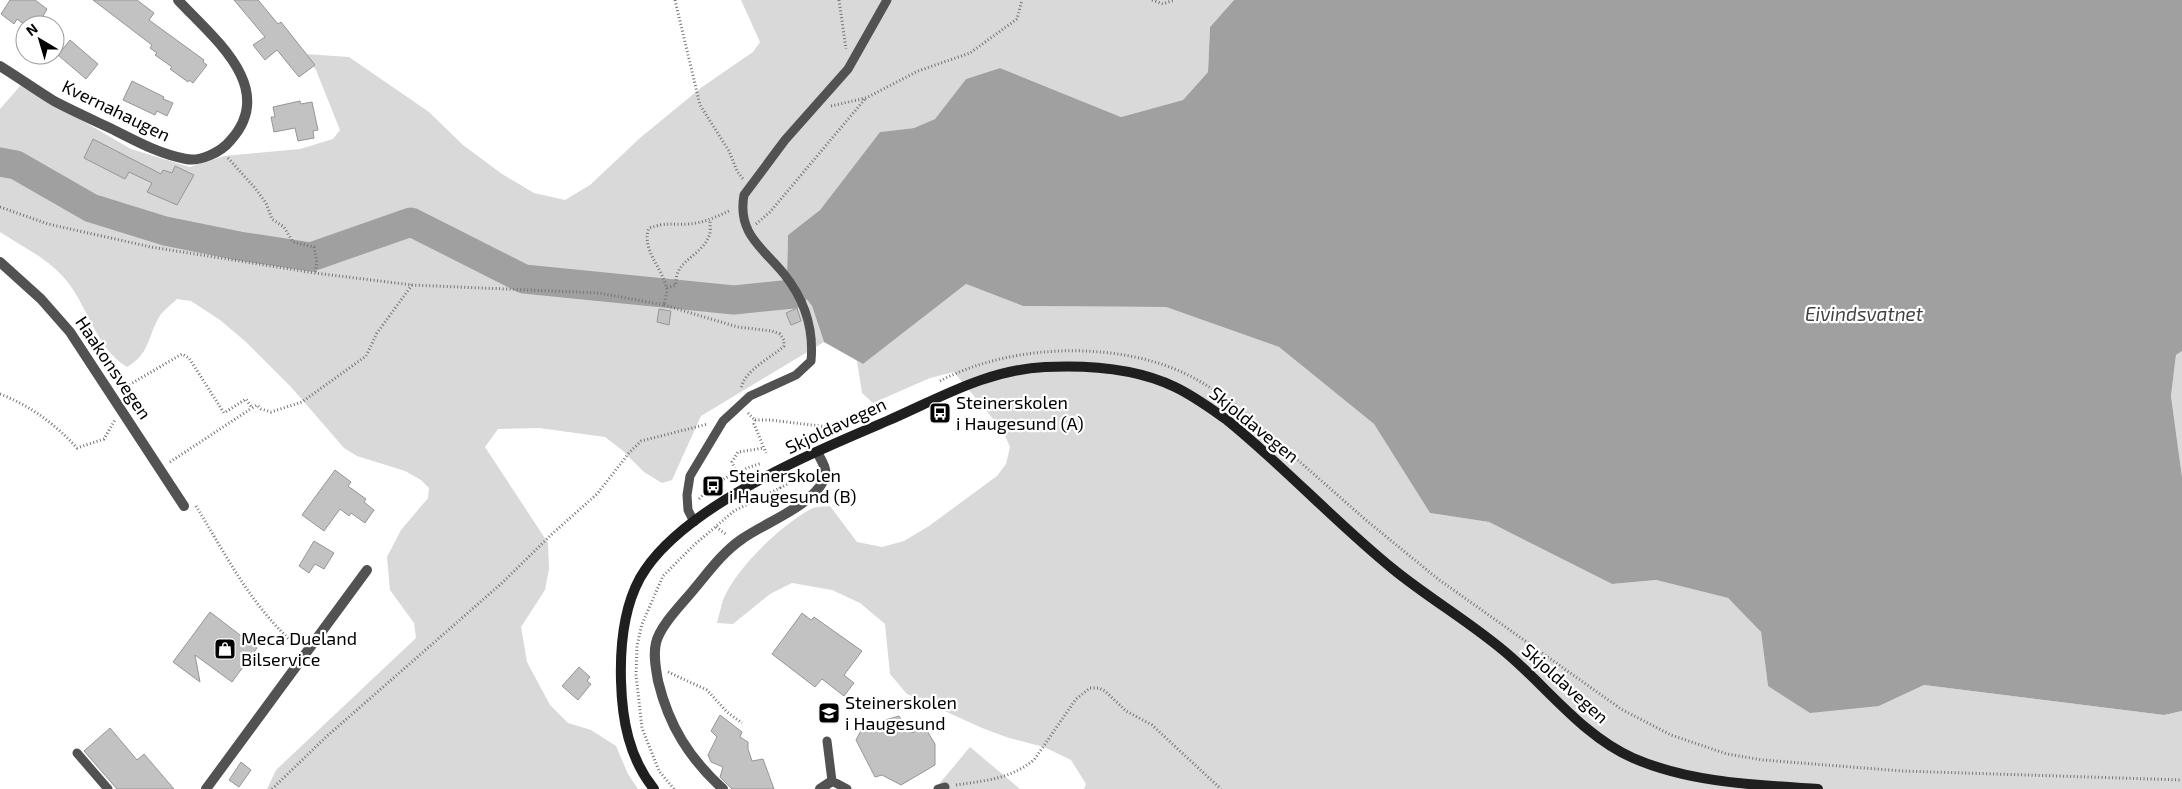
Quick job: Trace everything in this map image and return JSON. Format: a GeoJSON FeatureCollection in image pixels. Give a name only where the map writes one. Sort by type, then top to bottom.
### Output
{"type":"FeatureCollection","features":[{"type":"Feature","properties":{"kind":"main road","name":"Skjoldavegen"},"geometry":{"type":"LineString","coordinates":[[654,789],[638,763],[627,736],[622,705],[620,665],[624,624],[632,596],[641,577],[660,552],[694,522],[740,491],[816,452],[975,381],[1009,372],[1043,368],[1078,367],[1142,375],[1174,386],[1227,420],[1393,569],[1510,656],[1579,721],[1605,742],[1631,757],[1666,771],[1756,786],[1818,789]]}},
{"type":"Feature","properties":{"kind":"street","name":"Kvernahaugen"},"geometry":{"type":"LineString","coordinates":[[0,66],[55,101],[165,154],[189,160],[209,155],[221,150],[238,132],[246,115],[248,99],[245,83],[239,69],[229,56],[178,0]]}},
{"type":"Feature","properties":{"kind":"street","name":"Haakonsvegen"},"geometry":{"type":"LineString","coordinates":[[0,262],[41,299],[70,332],[184,506]]}},
{"type":"Feature","properties":{"kind":"street"},"geometry":{"type":"LineString","coordinates":[[723,789],[704,772],[670,721],[655,667],[655,644],[659,634],[726,551],[760,527],[809,498],[819,487],[825,478],[825,467],[816,452]]}},
{"type":"Feature","properties":{"kind":"street"},"geometry":{"type":"LineString","coordinates":[[206,789],[367,570]]}},
{"type":"Feature","properties":{"kind":"street"},"geometry":{"type":"LineString","coordinates":[[820,789],[832,781]]}},
{"type":"Feature","properties":{"kind":"lane"},"geometry":{"type":"LineString","coordinates":[[694,522],[688,510],[687,494],[690,476],[723,421],[750,396],[796,375],[811,361],[812,342],[802,302],[784,275],[759,248],[748,231],[744,222],[742,206],[744,195],[785,140],[848,69],[888,0]]}},
{"type":"Feature","properties":{"kind":"lane"},"geometry":{"type":"LineString","coordinates":[[827,741],[832,781],[847,789]]}},
{"type":"Feature","properties":{"kind":"lane"},"geometry":{"type":"LineString","coordinates":[[77,753],[108,789]]}},
{"type":"Feature","properties":{"kind":"path"},"geometry":{"type":"LineString","coordinates":[[675,0],[700,105],[729,151],[737,171],[751,186]]}},
{"type":"Feature","properties":{"kind":"path"},"geometry":{"type":"LineString","coordinates":[[840,0],[848,69]]}},
{"type":"Feature","properties":{"kind":"path"},"geometry":{"type":"LineString","coordinates":[[813,110],[866,98],[918,71],[970,53],[1017,19],[1022,0]]}},
{"type":"Feature","properties":{"kind":"path"},"geometry":{"type":"LineString","coordinates":[[1152,0],[1163,4],[1174,0]]}},
{"type":"Feature","properties":{"kind":"path"},"geometry":{"type":"LineString","coordinates":[[748,231],[770,212],[866,98]]}},
{"type":"Feature","properties":{"kind":"path"},"geometry":{"type":"LineString","coordinates":[[221,150],[255,188],[266,203],[272,218],[284,227],[293,242],[311,245],[317,262],[315,273]]}},
{"type":"Feature","properties":{"kind":"path"},"geometry":{"type":"LineString","coordinates":[[664,305],[667,288],[646,237],[649,228],[665,223],[689,224],[710,220],[742,206]]}},
{"type":"Feature","properties":{"kind":"path"},"geometry":{"type":"LineString","coordinates":[[0,207],[48,224],[151,246],[315,273],[412,285],[599,293],[664,305],[738,327],[772,331],[780,334],[784,340],[784,346],[749,374],[742,383],[742,403]]}},
{"type":"Feature","properties":{"kind":"path"},"geometry":{"type":"LineString","coordinates":[[667,288],[676,285],[675,278],[678,270],[687,259],[703,247],[709,235],[710,220]]}},
{"type":"Feature","properties":{"kind":"path"},"geometry":{"type":"LineString","coordinates":[[172,461],[257,405],[261,409],[271,412],[302,402],[366,356],[377,333],[412,285]]}},
{"type":"Feature","properties":{"kind":"path"},"geometry":{"type":"LineString","coordinates":[[934,384],[960,370],[1022,353],[1096,352],[1132,356],[1160,363],[1185,373],[1209,386],[1232,402],[1366,520],[1453,590],[1621,709],[1655,727],[1699,746],[1727,754],[1763,760],[1840,767],[1902,771],[2182,780]]}},
{"type":"Feature","properties":{"kind":"path"},"geometry":{"type":"LineString","coordinates":[[0,394],[15,400],[56,426],[78,448],[104,440],[122,409],[122,389],[182,354],[189,358],[224,413],[246,399],[252,408]]}},
{"type":"Feature","properties":{"kind":"path"},"geometry":{"type":"LineString","coordinates":[[766,453],[754,424],[755,420],[770,420],[828,428],[836,431],[845,427]]}},
{"type":"Feature","properties":{"kind":"path"},"geometry":{"type":"LineString","coordinates":[[272,789],[326,737],[502,584],[552,534],[597,494],[629,453],[641,441],[723,421]]}},
{"type":"Feature","properties":{"kind":"path"},"geometry":{"type":"LineString","coordinates":[[736,472],[732,462],[738,452],[764,448]]}},
{"type":"Feature","properties":{"kind":"path"},"geometry":{"type":"LineString","coordinates":[[688,510],[714,484],[736,472],[770,461]]}},
{"type":"Feature","properties":{"kind":"path"},"geometry":{"type":"LineString","coordinates":[[780,488],[806,474]]}},
{"type":"Feature","properties":{"kind":"path"},"geometry":{"type":"LineString","coordinates":[[192,498],[249,594],[280,632],[307,654]]}},
{"type":"Feature","properties":{"kind":"path"},"geometry":{"type":"LineString","coordinates":[[655,667],[688,679],[707,690],[727,712],[742,723]]}},
{"type":"Feature","properties":{"kind":"path"},"geometry":{"type":"LineString","coordinates":[[942,788],[1009,776],[1025,767],[1034,760],[1076,699],[1090,688],[1098,688],[1105,691],[1126,711],[1152,725],[1221,789]]}},
{"type":"Feature","properties":{"kind":"shaded area"},"geometry":{"type":"Polygon","coordinates":[[[741,0],[1234,0],[1210,27],[1208,72],[1183,100],[1121,117],[1000,68],[966,79],[935,119],[914,128],[880,132],[820,210],[788,235],[787,274],[812,306],[824,342],[701,416],[672,480],[662,483],[644,472],[622,450],[605,437],[539,428],[498,429],[485,447],[548,543],[549,569],[545,590],[521,627],[527,662],[550,705],[568,723],[591,730],[616,746],[628,774],[638,789],[267,789],[276,770],[416,638],[414,623],[390,590],[387,557],[401,530],[428,498],[429,488],[421,480],[405,471],[357,456],[344,448],[291,387],[246,342],[220,320],[191,301],[177,299],[164,311],[158,319],[144,352],[134,362],[127,367],[116,359],[100,338],[74,291],[59,272],[43,259],[0,232],[0,109],[21,85],[131,149],[190,167],[224,156],[300,149],[333,139],[340,130],[316,70],[305,54],[349,57],[429,112],[463,145],[502,174],[534,193],[565,200],[590,185],[640,138],[702,87],[753,52],[760,42],[741,0]]]}},
{"type":"Feature","properties":{"kind":"shaded area"},"geometry":{"type":"Polygon","coordinates":[[[966,284],[1023,306],[1166,307],[1279,347],[1374,424],[1430,513],[1489,522],[1612,584],[1656,580],[1728,598],[1761,632],[1768,686],[1879,706],[1924,685],[2164,715],[2182,711],[2182,789],[1084,789],[1086,784],[1071,760],[1044,747],[1009,738],[982,728],[907,694],[890,674],[885,624],[860,603],[832,590],[792,583],[770,594],[733,624],[717,623],[723,600],[729,588],[749,561],[786,525],[811,509],[830,506],[857,542],[882,547],[904,541],[929,526],[997,476],[1006,464],[1010,447],[1003,431],[954,372],[930,378],[873,403],[862,393],[857,361],[863,364],[966,284]]]}},
{"type":"Feature","properties":{"kind":"shaded area"},"geometry":{"type":"Polygon","coordinates":[[[2182,351],[2182,477],[2171,396],[2176,355],[2182,351]]]}},
{"type":"Feature","properties":{"kind":"shaded area"},"geometry":{"type":"Polygon","coordinates":[[[970,747],[1020,789],[946,789],[939,784],[970,747]]]}},
{"type":"Feature","properties":{"kind":"water","name":"Eivindsvatnet"},"geometry":{"type":"Polygon","coordinates":[[[1234,0],[2182,0],[2182,351],[2176,355],[2171,396],[2182,477],[2182,711],[2164,715],[1924,685],[1879,706],[1810,713],[1768,686],[1761,632],[1728,598],[1656,580],[1612,584],[1489,522],[1430,513],[1374,424],[1279,347],[1166,307],[1023,306],[966,284],[863,364],[824,342],[812,306],[787,274],[788,235],[820,210],[880,132],[914,128],[935,119],[966,79],[1000,68],[1121,117],[1183,100],[1208,72],[1210,27],[1234,0]]]}},
{"type":"Feature","properties":{"kind":"building"},"geometry":{"type":"Polygon","coordinates":[[[10,0],[35,0],[47,9],[44,15],[15,15],[14,24],[1,14],[10,0]]]}},
{"type":"Feature","properties":{"kind":"building"},"geometry":{"type":"Polygon","coordinates":[[[93,0],[137,0],[154,13],[149,20],[204,60],[203,62],[207,65],[193,83],[189,80],[188,82],[155,55],[157,53],[150,48],[152,45],[93,0]]]}},
{"type":"Feature","properties":{"kind":"building"},"geometry":{"type":"Polygon","coordinates":[[[234,0],[258,0],[278,24],[281,22],[315,65],[299,77],[277,50],[265,60],[253,45],[265,37],[234,0]]]}},
{"type":"Feature","properties":{"kind":"building"},"geometry":{"type":"Polygon","coordinates":[[[70,40],[98,64],[86,79],[65,61],[65,46],[70,40]]]}},
{"type":"Feature","properties":{"kind":"building"},"geometry":{"type":"Polygon","coordinates":[[[132,81],[173,103],[167,116],[157,111],[155,115],[123,100],[132,81]]]}},
{"type":"Feature","properties":{"kind":"building"},"geometry":{"type":"Polygon","coordinates":[[[300,101],[301,104],[312,102],[318,130],[313,131],[314,138],[298,141],[295,128],[274,132],[271,117],[275,117],[273,107],[300,101]]]}},
{"type":"Feature","properties":{"kind":"building"},"geometry":{"type":"Polygon","coordinates":[[[93,139],[161,174],[163,170],[172,173],[175,166],[194,175],[177,205],[147,192],[152,183],[129,172],[125,179],[84,158],[93,139]]]}},
{"type":"Feature","properties":{"kind":"building"},"geometry":{"type":"Polygon","coordinates":[[[797,308],[801,321],[791,325],[786,313],[797,308]]]}},
{"type":"Feature","properties":{"kind":"building"},"geometry":{"type":"Polygon","coordinates":[[[659,309],[671,311],[669,325],[657,322],[659,309]]]}},
{"type":"Feature","properties":{"kind":"building"},"geometry":{"type":"Polygon","coordinates":[[[335,470],[351,482],[348,486],[366,499],[364,502],[374,510],[365,523],[351,513],[349,516],[340,509],[324,531],[302,515],[335,470]]]}},
{"type":"Feature","properties":{"kind":"building"},"geometry":{"type":"Polygon","coordinates":[[[314,541],[334,553],[324,569],[315,564],[309,573],[299,566],[314,541]]]}},
{"type":"Feature","properties":{"kind":"building"},"geometry":{"type":"Polygon","coordinates":[[[210,612],[257,648],[232,682],[195,655],[200,682],[173,662],[210,612]]]}},
{"type":"Feature","properties":{"kind":"building"},"geometry":{"type":"Polygon","coordinates":[[[802,613],[811,620],[814,617],[862,651],[844,675],[854,683],[844,696],[822,679],[815,687],[772,654],[802,613]]]}},
{"type":"Feature","properties":{"kind":"building"},"geometry":{"type":"Polygon","coordinates":[[[579,667],[590,677],[587,681],[591,684],[578,700],[562,686],[579,667]]]}},
{"type":"Feature","properties":{"kind":"building"},"geometry":{"type":"Polygon","coordinates":[[[720,715],[742,732],[740,737],[748,742],[752,761],[763,759],[774,789],[732,789],[720,777],[723,767],[711,762],[708,755],[717,737],[711,731],[720,715]]]}},
{"type":"Feature","properties":{"kind":"building"},"geometry":{"type":"Polygon","coordinates":[[[899,716],[910,733],[926,729],[935,744],[935,765],[901,785],[882,775],[875,777],[856,740],[866,721],[875,730],[885,720],[899,716]]]}},
{"type":"Feature","properties":{"kind":"building"},"geometry":{"type":"Polygon","coordinates":[[[110,728],[137,760],[144,754],[174,789],[117,789],[84,751],[110,728]]]}},
{"type":"Feature","properties":{"kind":"building"},"geometry":{"type":"Polygon","coordinates":[[[241,762],[251,770],[239,787],[229,780],[241,762]]]}},
{"type":"Feature","properties":{"kind":"waterway"},"geometry":{"type":"LineString","coordinates":[[0,162],[16,165],[91,208],[165,231],[239,246],[311,257],[411,222],[524,279],[734,300],[793,294]]}},
{"type":"Feature","properties":{"kind":"place","name":"Steinerskolen i Haugesund (A)"},"geometry":{"type":"Point","coordinates":[940,413]}},
{"type":"Feature","properties":{"kind":"place","name":"Steinerskolen i Haugesund (B)"},"geometry":{"type":"Point","coordinates":[713,486]}},
{"type":"Feature","properties":{"kind":"place","name":"Meca Dueland Bilservice"},"geometry":{"type":"Point","coordinates":[225,649]}},
{"type":"Feature","properties":{"kind":"place","name":"Steinerskolen i Haugesund"},"geometry":{"type":"Point","coordinates":[829,713]}}]}
